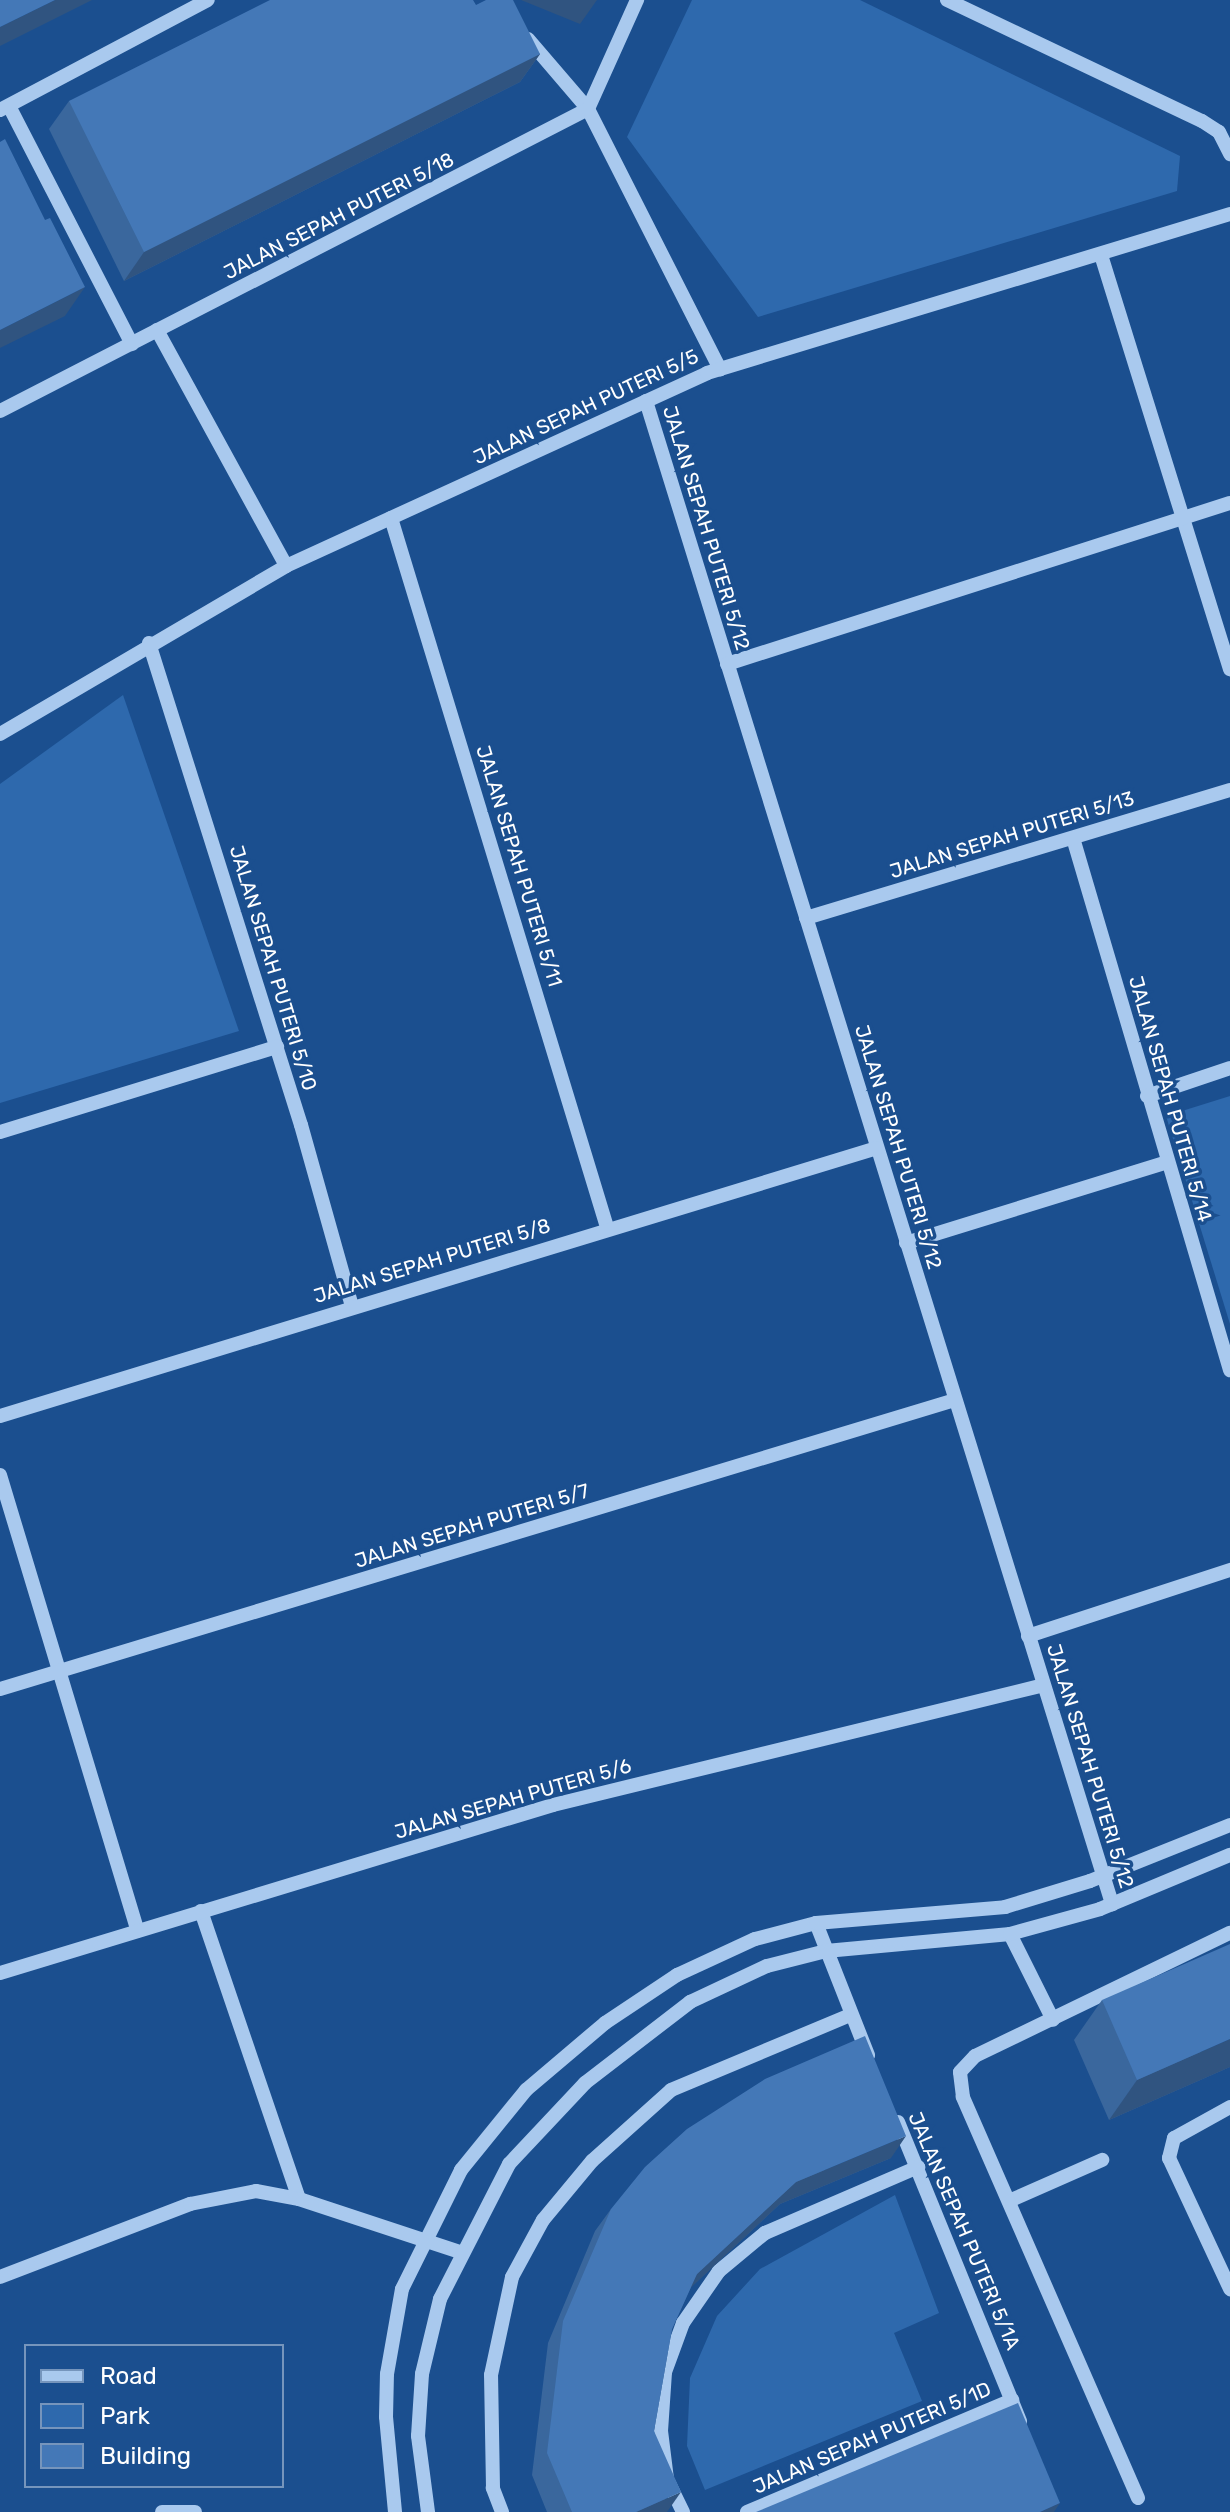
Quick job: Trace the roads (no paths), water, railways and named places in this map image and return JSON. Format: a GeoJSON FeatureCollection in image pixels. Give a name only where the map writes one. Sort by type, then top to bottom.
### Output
{"type":"FeatureCollection","features":[{"type":"Feature","properties":{"kind":"street"},"geometry":{"type":"LineString","coordinates":[[132,344],[4,108],[208,0]]}},
{"type":"Feature","properties":{"kind":"street"},"geometry":{"type":"LineString","coordinates":[[588,109],[637,0]]}},
{"type":"Feature","properties":{"kind":"street"},"geometry":{"type":"LineString","coordinates":[[947,0],[1202,121],[1219,132],[1230,153]]}},
{"type":"Feature","properties":{"kind":"street"},"geometry":{"type":"LineString","coordinates":[[512,22],[588,109],[720,369]]}},
{"type":"Feature","properties":{"kind":"street","name":"JALAN SEPAH PUTERI 5/18"},"geometry":{"type":"LineString","coordinates":[[0,411],[588,109]]}},
{"type":"Feature","properties":{"kind":"street","name":"JALAN SEPAH PUTERI 5/5"},"geometry":{"type":"LineString","coordinates":[[0,734],[149,643],[286,566],[720,369],[1230,214]]}},
{"type":"Feature","properties":{"kind":"street"},"geometry":{"type":"LineString","coordinates":[[1101,255],[1180,519],[1230,669]]}},
{"type":"Feature","properties":{"kind":"street"},"geometry":{"type":"LineString","coordinates":[[157,330],[286,566]]}},
{"type":"Feature","properties":{"kind":"street","name":"JALAN SEPAH PUTERI 5/12"},"geometry":{"type":"LineString","coordinates":[[646,401],[1112,1904]]}},
{"type":"Feature","properties":{"kind":"street"},"geometry":{"type":"LineString","coordinates":[[727,664],[1230,503]]}},
{"type":"Feature","properties":{"kind":"street","name":"JALAN SEPAH PUTERI 5/11"},"geometry":{"type":"LineString","coordinates":[[391,518],[607,1227]]}},
{"type":"Feature","properties":{"kind":"street","name":"JALAN SEPAH PUTERI 5/10"},"geometry":{"type":"LineString","coordinates":[[149,643],[277,1047],[352,1307]]}},
{"type":"Feature","properties":{"kind":"street","name":"JALAN SEPAH PUTERI 5/13"},"geometry":{"type":"LineString","coordinates":[[806,918],[1230,790]]}},
{"type":"Feature","properties":{"kind":"street","name":"JALAN SEPAH PUTERI 5/14"},"geometry":{"type":"LineString","coordinates":[[1073,838],[1230,1370]]}},
{"type":"Feature","properties":{"kind":"street"},"geometry":{"type":"LineString","coordinates":[[0,1132],[277,1047]]}},
{"type":"Feature","properties":{"kind":"street"},"geometry":{"type":"LineString","coordinates":[[1147,1096],[1230,1068]]}},
{"type":"Feature","properties":{"kind":"street","name":"JALAN SEPAH PUTERI 5/8"},"geometry":{"type":"LineString","coordinates":[[0,1416],[607,1227],[877,1148]]}},
{"type":"Feature","properties":{"kind":"street"},"geometry":{"type":"LineString","coordinates":[[906,1243],[1167,1162]]}},
{"type":"Feature","properties":{"kind":"street","name":"JALAN SEPAH PUTERI 5/7"},"geometry":{"type":"LineString","coordinates":[[0,1689],[955,1400]]}},
{"type":"Feature","properties":{"kind":"street"},"geometry":{"type":"LineString","coordinates":[[0,1475],[138,1931]]}},
{"type":"Feature","properties":{"kind":"street"},"geometry":{"type":"LineString","coordinates":[[1028,1636],[1230,1570]]}},
{"type":"Feature","properties":{"kind":"street","name":"JALAN SEPAH PUTERI 5/6"},"geometry":{"type":"LineString","coordinates":[[0,1973],[553,1805],[1044,1685]]}},
{"type":"Feature","properties":{"kind":"street"},"geometry":{"type":"LineString","coordinates":[[395,2512],[387,2374],[402,2289],[423,2240],[461,2170],[526,2090],[605,2023],[677,1975],[755,1939],[816,1923],[1005,1907],[1103,1876],[1230,1825]]}},
{"type":"Feature","properties":{"kind":"street"},"geometry":{"type":"LineString","coordinates":[[428,2512],[418,2436],[422,2374],[440,2299],[460,2252],[516,2155],[585,2083],[690,2002],[767,1966],[826,1951],[1010,1934],[1112,1904],[1230,1855]]}},
{"type":"Feature","properties":{"kind":"street"},"geometry":{"type":"LineString","coordinates":[[201,1911],[299,2199]]}},
{"type":"Feature","properties":{"kind":"street"},"geometry":{"type":"LineString","coordinates":[[816,1923],[850,2015],[875,2071]]}},
{"type":"Feature","properties":{"kind":"street"},"geometry":{"type":"LineString","coordinates":[[1138,2498],[963,2097],[960,2072],[975,2056],[1230,1933]]}},
{"type":"Feature","properties":{"kind":"street"},"geometry":{"type":"LineString","coordinates":[[1010,1934],[1053,2020]]}},
{"type":"Feature","properties":{"kind":"street"},"geometry":{"type":"LineString","coordinates":[[502,2512],[493,2488],[491,2375],[512,2277],[543,2220],[592,2161],[671,2090],[850,2015]]}},
{"type":"Feature","properties":{"kind":"street"},"geometry":{"type":"LineString","coordinates":[[1230,2107],[1174,2138],[1169,2158],[1230,2289]]}},
{"type":"Feature","properties":{"kind":"street","name":"JALAN SEPAH PUTERI 5/1A"},"geometry":{"type":"LineString","coordinates":[[893,2112],[918,2167],[1026,2440]]}},
{"type":"Feature","properties":{"kind":"street"},"geometry":{"type":"LineString","coordinates":[[1009,2201],[1102,2160]]}},
{"type":"Feature","properties":{"kind":"street"},"geometry":{"type":"LineString","coordinates":[[683,2512],[667,2479],[661,2431],[665,2372],[683,2323],[719,2271],[765,2233],[918,2167]]}},
{"type":"Feature","properties":{"kind":"street"},"geometry":{"type":"LineString","coordinates":[[0,2277],[190,2204],[256,2191],[299,2199],[460,2252]]}},
{"type":"Feature","properties":{"kind":"street","name":"JALAN SEPAH PUTERI 5/1D"},"geometry":{"type":"LineString","coordinates":[[747,2512],[1012,2400]]}},
{"type":"Feature","properties":{"kind":"street"},"geometry":{"type":"LineString","coordinates":[[162,2512],[195,2512]]}}]}
